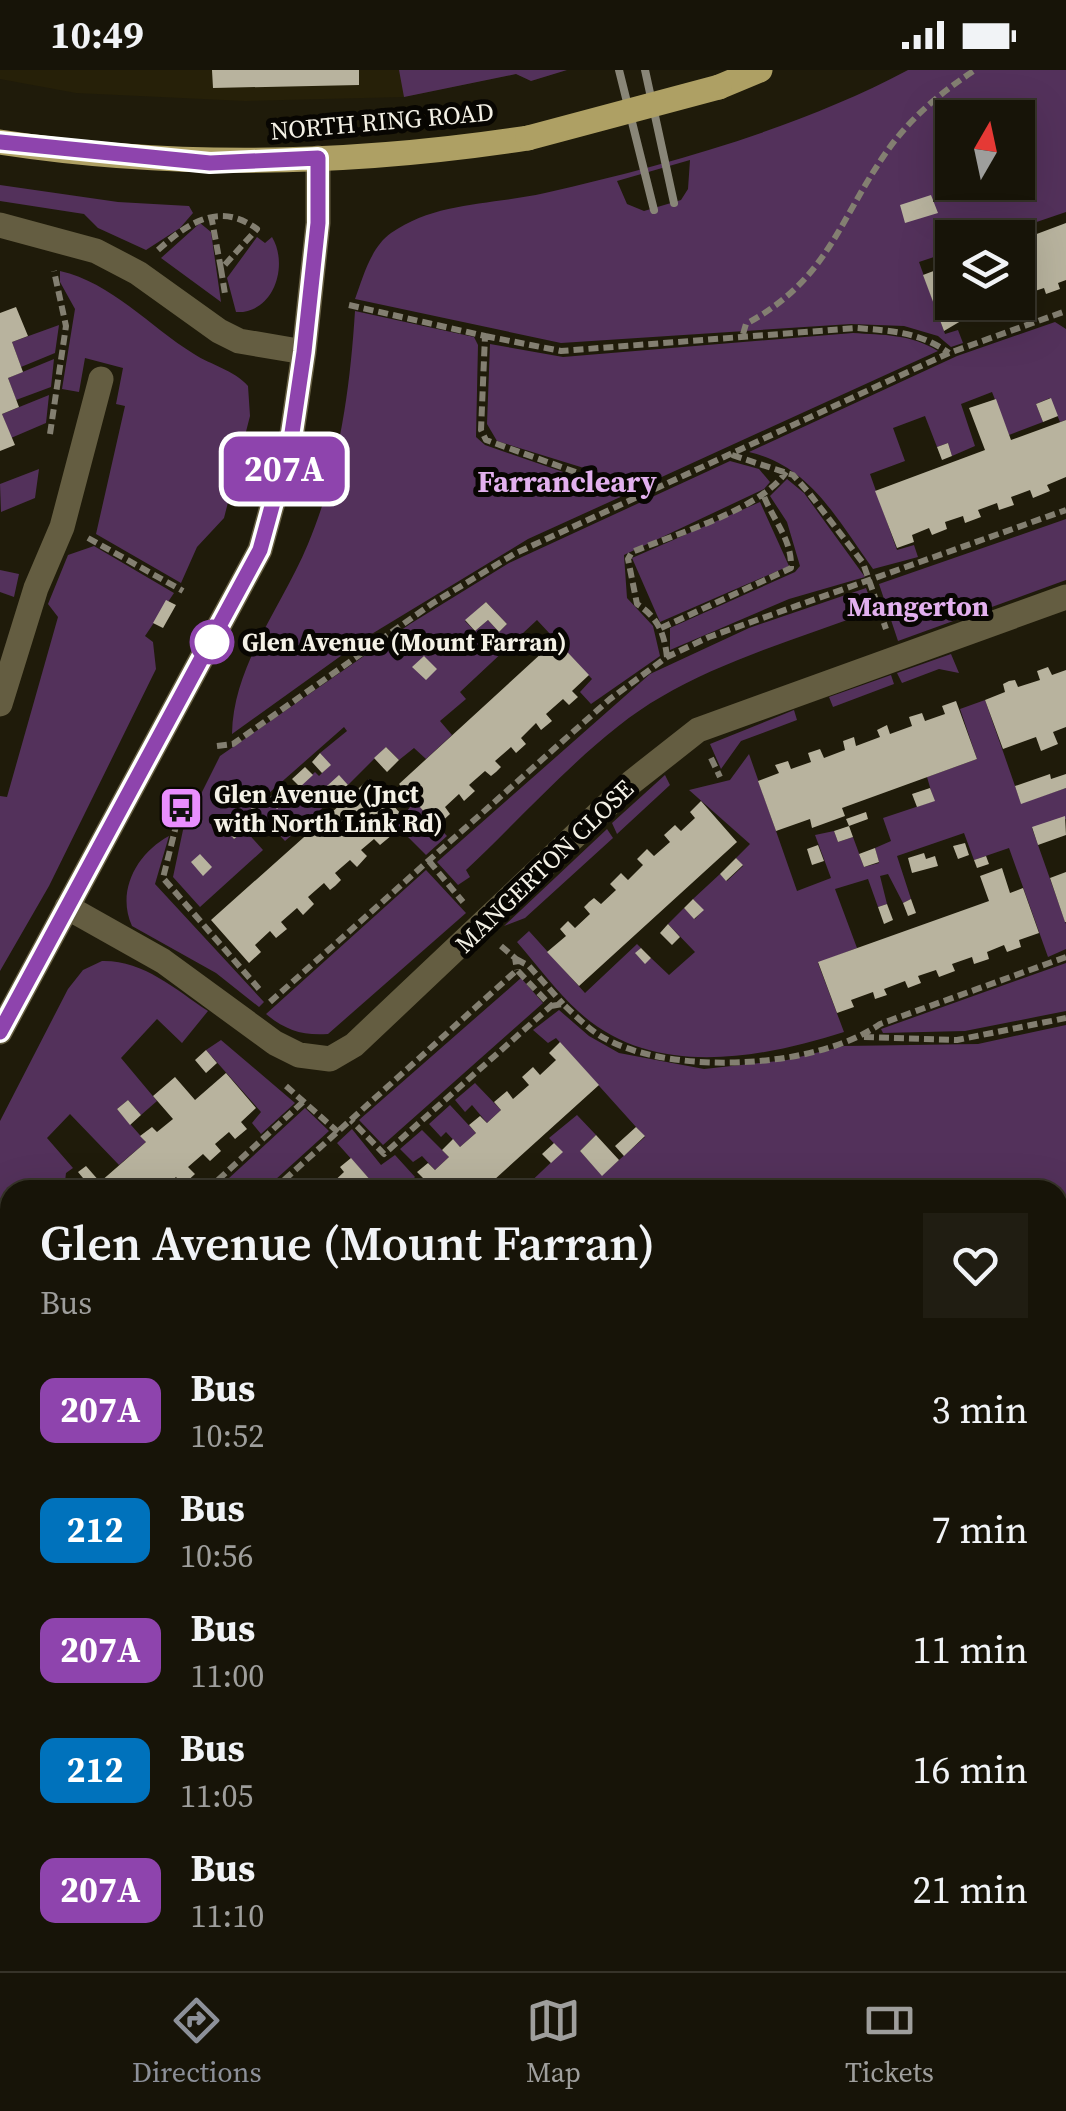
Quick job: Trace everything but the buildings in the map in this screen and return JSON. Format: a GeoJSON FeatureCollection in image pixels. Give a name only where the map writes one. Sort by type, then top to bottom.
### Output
{"type":"FeatureCollection","features":[{"type":"Feature","properties":{"kind":"main road","name":"NORTH RING ROAD"},"geometry":{"type":"LineString","coordinates":[[0,142],[210,163],[318,158],[528,138],[719,87],[760,70]]}},
{"type":"Feature","properties":{"kind":"street"},"geometry":{"type":"LineString","coordinates":[[0,1032],[260,550],[292,433],[304,352],[318,223],[318,158]]}},
{"type":"Feature","properties":{"kind":"street"},"geometry":{"type":"LineString","coordinates":[[0,225],[96,252],[138,274],[219,332],[239,341],[304,352]]}},
{"type":"Feature","properties":{"kind":"street"},"geometry":{"type":"LineString","coordinates":[[0,704],[36,588],[62,527],[101,379]]}},
{"type":"Feature","properties":{"kind":"street","name":"MANGERTON CLOSE"},"geometry":{"type":"LineString","coordinates":[[67,906],[212,993],[275,1043],[314,1060],[330,1058],[354,1044],[632,782],[698,730],[1066,596]]}},
{"type":"Feature","properties":{"kind":"path"},"geometry":{"type":"LineString","coordinates":[[743,334],[746,324],[796,291],[830,252],[886,152],[919,112],[975,70]]}},
{"type":"Feature","properties":{"kind":"path"},"geometry":{"type":"LineString","coordinates":[[212,215],[226,309],[219,332]]}},
{"type":"Feature","properties":{"kind":"path"},"geometry":{"type":"LineString","coordinates":[[138,274],[160,248],[197,218],[212,215],[228,215],[256,229],[222,269]]}},
{"type":"Feature","properties":{"kind":"path"},"geometry":{"type":"LineString","coordinates":[[48,446],[66,326],[66,311],[52,278],[62,242]]}},
{"type":"Feature","properties":{"kind":"path"},"geometry":{"type":"LineString","coordinates":[[349,305],[561,351],[858,328],[904,332],[931,340],[949,353]]}},
{"type":"Feature","properties":{"kind":"path"},"geometry":{"type":"LineString","coordinates":[[217,746],[233,744],[476,574],[638,494],[949,353],[1066,311]]}},
{"type":"Feature","properties":{"kind":"path"},"geometry":{"type":"LineString","coordinates":[[485,336],[480,430],[486,440],[638,494]]}},
{"type":"Feature","properties":{"kind":"path"},"geometry":{"type":"LineString","coordinates":[[730,454],[786,472],[809,493],[872,579],[880,608]]}},
{"type":"Feature","properties":{"kind":"path"},"geometry":{"type":"LineString","coordinates":[[667,657],[662,628],[651,613],[637,604],[628,559],[632,552],[763,494],[786,472]]}},
{"type":"Feature","properties":{"kind":"path"},"geometry":{"type":"LineString","coordinates":[[662,628],[791,568],[786,531],[772,518],[763,494]]}},
{"type":"Feature","properties":{"kind":"path"},"geometry":{"type":"LineString","coordinates":[[177,822],[163,878],[272,1004],[610,698],[667,657],[764,614],[1066,510]]}},
{"type":"Feature","properties":{"kind":"path"},"geometry":{"type":"LineString","coordinates":[[62,527],[183,591]]}},
{"type":"Feature","properties":{"kind":"path"},"geometry":{"type":"LineString","coordinates":[[429,862],[454,891]]}},
{"type":"Feature","properties":{"kind":"path"},"geometry":{"type":"LineString","coordinates":[[862,1036],[880,1024],[1066,957]]}},
{"type":"Feature","properties":{"kind":"path"},"geometry":{"type":"LineString","coordinates":[[516,958],[608,1041],[670,1060],[738,1062],[862,1036],[958,1040],[1066,1018]]}},
{"type":"Feature","properties":{"kind":"path"},"geometry":{"type":"LineString","coordinates":[[284,1180],[517,970],[550,1006]]}},
{"type":"Feature","properties":{"kind":"path"},"geometry":{"type":"LineString","coordinates":[[351,1120],[384,1154],[550,1006],[563,1004]]}},
{"type":"Feature","properties":{"kind":"path"},"geometry":{"type":"LineString","coordinates":[[218,1180],[304,1101]]}},
{"type":"Feature","properties":{"kind":"path"},"geometry":{"type":"LineString","coordinates":[[312,1109],[338,1132]]}},
{"type":"Feature","properties":{"kind":"shaded area"},"geometry":{"type":"Polygon","coordinates":[[[0,70],[567,70],[531,81],[516,74],[404,97],[245,101],[76,93],[0,79],[0,70]]]}},
{"type":"Feature","properties":{"kind":"shaded area"},"geometry":{"type":"Polygon","coordinates":[[[399,70],[567,70],[531,81],[516,74],[404,97],[399,70]]]}},
{"type":"Feature","properties":{"kind":"shaded area"},"geometry":{"type":"Polygon","coordinates":[[[908,70],[1066,70],[1066,212],[1035,223],[935,220],[935,257],[919,262],[935,306],[935,320],[940,320],[945,334],[958,330],[963,343],[951,347],[938,336],[904,326],[851,324],[561,343],[355,299],[368,263],[384,239],[427,215],[545,193],[638,170],[731,143],[822,110],[908,70]],[[690,160],[617,181],[627,204],[644,211],[681,200],[688,189],[690,160]]]}},
{"type":"Feature","properties":{"kind":"shaded area"},"geometry":{"type":"Polygon","coordinates":[[[0,185],[118,202],[189,206],[193,213],[180,228],[146,250],[98,228],[84,214],[0,201],[0,185]]]}},
{"type":"Feature","properties":{"kind":"shaded area"},"geometry":{"type":"Polygon","coordinates":[[[200,223],[211,232],[221,302],[161,258],[200,223]]]}},
{"type":"Feature","properties":{"kind":"shaded area"},"geometry":{"type":"Polygon","coordinates":[[[257,237],[265,243],[272,237],[277,248],[275,286],[260,305],[236,312],[227,278],[257,237]]]}},
{"type":"Feature","properties":{"kind":"shaded area"},"geometry":{"type":"Polygon","coordinates":[[[60,271],[97,285],[177,343],[248,386],[250,416],[224,518],[197,547],[181,583],[96,534],[125,406],[116,404],[123,368],[85,358],[79,392],[62,389],[75,309],[60,282],[60,271]]]}},
{"type":"Feature","properties":{"kind":"shaded area"},"geometry":{"type":"Polygon","coordinates":[[[355,311],[474,337],[478,345],[476,437],[485,445],[627,494],[528,539],[370,635],[232,734],[234,709],[250,660],[308,544],[328,487],[346,400],[355,311]]]}},
{"type":"Feature","properties":{"kind":"shaded area"},"geometry":{"type":"Polygon","coordinates":[[[1055,322],[1066,329],[1066,420],[1060,422],[1050,398],[1036,404],[1043,422],[1009,435],[992,392],[961,404],[975,446],[952,456],[948,443],[937,447],[925,416],[893,428],[905,461],[870,474],[897,550],[914,545],[918,557],[873,569],[835,515],[806,483],[790,469],[749,452],[957,356],[1055,322]]]}},
{"type":"Feature","properties":{"kind":"shaded area"},"geometry":{"type":"Polygon","coordinates":[[[59,325],[55,353],[21,367],[12,342],[59,325]]]}},
{"type":"Feature","properties":{"kind":"shaded area"},"geometry":{"type":"Polygon","coordinates":[[[853,333],[907,338],[938,351],[642,486],[497,441],[487,424],[490,344],[563,357],[853,333]]]}},
{"type":"Feature","properties":{"kind":"shaded area"},"geometry":{"type":"Polygon","coordinates":[[[54,359],[51,387],[16,400],[8,378],[54,359]]]}},
{"type":"Feature","properties":{"kind":"shaded area"},"geometry":{"type":"Polygon","coordinates":[[[49,395],[46,423],[11,438],[2,414],[49,395]]]}},
{"type":"Feature","properties":{"kind":"shaded area"},"geometry":{"type":"Polygon","coordinates":[[[730,461],[759,469],[770,482],[764,489],[624,555],[627,598],[653,626],[660,656],[591,704],[580,692],[592,679],[537,620],[460,692],[466,699],[440,721],[452,735],[426,759],[414,748],[399,760],[386,747],[348,785],[339,776],[328,786],[336,796],[285,841],[256,810],[268,799],[277,808],[315,772],[319,776],[330,765],[320,753],[347,731],[344,727],[227,830],[234,839],[245,830],[263,850],[200,907],[173,877],[183,830],[220,756],[410,624],[509,563],[730,461]],[[486,602],[465,621],[475,631],[488,620],[499,632],[507,624],[486,602]]]}},
{"type":"Feature","properties":{"kind":"shaded area"},"geometry":{"type":"Polygon","coordinates":[[[39,469],[35,498],[1,512],[0,484],[39,469]]]}},
{"type":"Feature","properties":{"kind":"shaded area"},"geometry":{"type":"Polygon","coordinates":[[[787,479],[804,493],[865,577],[789,599],[670,650],[670,628],[795,572],[800,566],[787,522],[770,496],[787,479]]]}},
{"type":"Feature","properties":{"kind":"shaded area"},"geometry":{"type":"Polygon","coordinates":[[[760,502],[789,566],[660,622],[632,558],[760,502]]]}},
{"type":"Feature","properties":{"kind":"shaded area"},"geometry":{"type":"Polygon","coordinates":[[[1066,519],[1066,580],[898,641],[879,584],[1066,519]]]}},
{"type":"Feature","properties":{"kind":"shaded area"},"geometry":{"type":"Polygon","coordinates":[[[94,546],[174,593],[145,636],[153,642],[156,669],[49,886],[0,971],[0,796],[7,797],[58,617],[48,604],[68,555],[94,546]]]}},
{"type":"Feature","properties":{"kind":"shaded area"},"geometry":{"type":"Polygon","coordinates":[[[0,570],[19,574],[14,597],[0,592],[0,570]]]}},
{"type":"Feature","properties":{"kind":"shaded area"},"geometry":{"type":"Polygon","coordinates":[[[866,588],[874,610],[712,671],[636,713],[560,778],[466,870],[470,877],[458,885],[437,862],[650,674],[749,628],[866,588]]]}},
{"type":"Feature","properties":{"kind":"shaded area"},"geometry":{"type":"Polygon","coordinates":[[[951,654],[959,673],[939,669],[902,683],[897,673],[951,654]]]}},
{"type":"Feature","properties":{"kind":"shaded area"},"geometry":{"type":"Polygon","coordinates":[[[891,675],[894,684],[833,707],[829,697],[891,675]]]}},
{"type":"Feature","properties":{"kind":"shaded area"},"geometry":{"type":"Polygon","coordinates":[[[985,700],[1021,803],[1066,788],[1066,819],[1032,828],[1066,924],[1066,949],[1048,957],[1009,848],[974,860],[964,833],[897,856],[911,899],[903,903],[888,874],[880,876],[887,904],[878,907],[868,879],[835,889],[857,948],[818,963],[844,1032],[811,1042],[777,1050],[707,1057],[639,1047],[608,1033],[579,1012],[517,942],[529,931],[585,993],[637,944],[641,948],[636,954],[645,963],[651,958],[669,975],[695,952],[668,924],[684,908],[695,919],[703,910],[693,899],[720,874],[727,881],[743,866],[736,858],[750,844],[689,790],[730,780],[749,754],[797,891],[831,878],[815,835],[834,831],[838,842],[853,837],[864,867],[879,863],[875,848],[891,841],[883,818],[934,801],[927,777],[977,759],[960,709],[985,700]]]}},
{"type":"Feature","properties":{"kind":"shaded area"},"geometry":{"type":"Polygon","coordinates":[[[794,710],[797,720],[741,741],[721,769],[710,744],[794,710]]]}},
{"type":"Feature","properties":{"kind":"shaded area"},"geometry":{"type":"Polygon","coordinates":[[[665,775],[670,785],[617,834],[612,823],[665,775]]]}},
{"type":"Feature","properties":{"kind":"shaded area"},"geometry":{"type":"Polygon","coordinates":[[[414,801],[447,836],[426,855],[397,826],[414,801]]]}},
{"type":"Feature","properties":{"kind":"shaded area"},"geometry":{"type":"Polygon","coordinates":[[[607,829],[613,838],[525,918],[504,926],[607,829]]]}},
{"type":"Feature","properties":{"kind":"shaded area"},"geometry":{"type":"Polygon","coordinates":[[[169,836],[155,884],[264,1002],[259,1007],[216,973],[132,926],[127,900],[132,874],[147,852],[169,836]]]}},
{"type":"Feature","properties":{"kind":"shaded area"},"geometry":{"type":"Polygon","coordinates":[[[426,870],[466,913],[328,1034],[295,1031],[266,1014],[426,870]]]}},
{"type":"Feature","properties":{"kind":"shaded area"},"geometry":{"type":"Polygon","coordinates":[[[102,961],[131,965],[171,985],[208,1011],[182,1043],[157,1019],[121,1058],[157,1101],[141,1115],[128,1100],[117,1109],[146,1142],[119,1165],[70,1114],[47,1138],[73,1168],[66,1173],[65,1180],[0,1180],[0,1121],[68,989],[83,970],[102,961]]]}},
{"type":"Feature","properties":{"kind":"shaded area"},"geometry":{"type":"Polygon","coordinates":[[[1066,963],[1066,1011],[965,1031],[883,1033],[881,1029],[1066,963]]]}},
{"type":"Feature","properties":{"kind":"shaded area"},"geometry":{"type":"Polygon","coordinates":[[[521,978],[543,1003],[383,1145],[359,1120],[521,978]]]}},
{"type":"Feature","properties":{"kind":"shaded area"},"geometry":{"type":"Polygon","coordinates":[[[559,1010],[589,1036],[619,1053],[704,1069],[787,1060],[844,1046],[978,1044],[1066,1025],[1066,1180],[533,1180],[562,1152],[549,1138],[577,1115],[596,1135],[580,1151],[602,1175],[645,1137],[556,1038],[548,1043],[533,1030],[559,1010]]]}},
{"type":"Feature","properties":{"kind":"shaded area"},"geometry":{"type":"Polygon","coordinates":[[[221,1040],[295,1103],[261,1134],[252,1123],[261,1112],[206,1050],[221,1040]]]}},
{"type":"Feature","properties":{"kind":"shaded area"},"geometry":{"type":"Polygon","coordinates":[[[475,1083],[501,1110],[487,1123],[472,1105],[465,1112],[455,1100],[475,1083]]]}},
{"type":"Feature","properties":{"kind":"shaded area"},"geometry":{"type":"Polygon","coordinates":[[[450,1105],[476,1133],[460,1147],[446,1132],[441,1137],[429,1124],[450,1105]]]}},
{"type":"Feature","properties":{"kind":"shaded area"},"geometry":{"type":"Polygon","coordinates":[[[305,1108],[329,1131],[275,1180],[227,1180],[305,1108]]]}},
{"type":"Feature","properties":{"kind":"shaded area"},"geometry":{"type":"Polygon","coordinates":[[[352,1129],[381,1165],[395,1155],[415,1177],[370,1180],[337,1143],[352,1129]]]}},
{"type":"Feature","properties":{"kind":"shaded area"},"geometry":{"type":"Polygon","coordinates":[[[422,1130],[449,1157],[435,1170],[422,1156],[413,1162],[400,1149],[422,1130]]]}},
{"type":"Feature","properties":{"kind":"railway"},"geometry":{"type":"LineString","coordinates":[[619,70],[654,210]]}},
{"type":"Feature","properties":{"kind":"railway"},"geometry":{"type":"LineString","coordinates":[[645,70],[674,203]]}},
{"type":"Feature","properties":{"kind":"bus line","name":"207A"},"geometry":{"type":"LineString","coordinates":[[0,142],[210,163],[318,158],[318,223],[304,352],[292,433],[276,504],[260,550],[242,590],[0,1032]]}},
{"type":"Feature","properties":{"kind":"place","name":"Glen Avenue (Mount Farran)"},"geometry":{"type":"Point","coordinates":[212,642]}},
{"type":"Feature","properties":{"kind":"place","name":"Glen Avenue (Jnct with North Link Rd)"},"geometry":{"type":"Point","coordinates":[181,808]}},
{"type":"Feature","properties":{"kind":"district","name":"Farrancleary"},"geometry":{"type":"Point","coordinates":[567,482]}},
{"type":"Feature","properties":{"kind":"district","name":"Mangerton"},"geometry":{"type":"Point","coordinates":[918,606]}}]}
